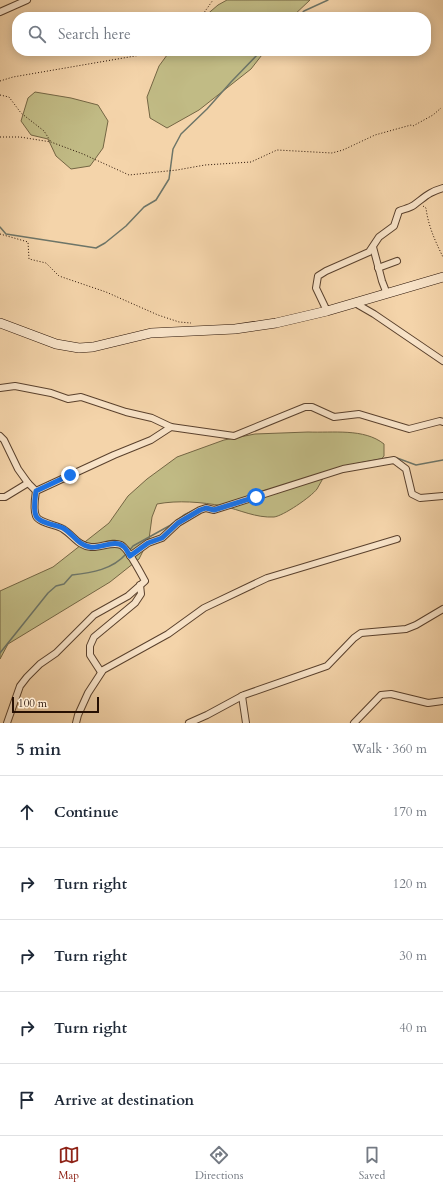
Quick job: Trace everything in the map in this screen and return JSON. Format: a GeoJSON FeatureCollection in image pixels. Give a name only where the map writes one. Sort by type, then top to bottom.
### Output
{"type":"FeatureCollection","features":[{"type":"Feature","properties":{"kind":"street"},"geometry":{"type":"LineString","coordinates":[[0,12],[27,0]]}},
{"type":"Feature","properties":{"kind":"street"},"geometry":{"type":"LineString","coordinates":[[327,311],[316,288],[318,276],[369,252],[379,237],[394,226],[399,211],[417,202],[425,195],[443,188]]}},
{"type":"Feature","properties":{"kind":"street"},"geometry":{"type":"LineString","coordinates":[[373,247],[378,268],[387,294]]}},
{"type":"Feature","properties":{"kind":"street"},"geometry":{"type":"LineString","coordinates":[[378,268],[397,261]]}},
{"type":"Feature","properties":{"kind":"street"},"geometry":{"type":"LineString","coordinates":[[0,323],[42,340],[67,347],[93,347],[151,333],[235,330],[259,326],[327,311],[443,278]]}},
{"type":"Feature","properties":{"kind":"street"},"geometry":{"type":"LineString","coordinates":[[355,303],[374,314],[443,361]]}},
{"type":"Feature","properties":{"kind":"street"},"geometry":{"type":"LineString","coordinates":[[0,388],[14,386],[51,393],[68,399],[81,397],[126,412],[152,418],[171,427],[234,436],[305,406],[312,407],[334,417],[359,414],[409,429],[440,421],[443,422]]}},
{"type":"Feature","properties":{"kind":"street"},"geometry":{"type":"LineString","coordinates":[[36,491],[107,458],[152,440],[171,427]]}},
{"type":"Feature","properties":{"kind":"street"},"geometry":{"type":"LineString","coordinates":[[0,436],[4,440],[18,469],[36,491],[35,515],[38,519],[63,528],[78,542],[90,547],[100,547],[115,543],[123,546],[145,581],[128,596],[94,615],[56,653],[40,664],[27,676],[20,686],[7,723]]}},
{"type":"Feature","properties":{"kind":"street"},"geometry":{"type":"LineString","coordinates":[[130,556],[148,543],[162,538],[178,523],[200,510],[206,508],[214,510],[343,469],[394,460],[406,469],[412,494],[420,498],[443,496]]}},
{"type":"Feature","properties":{"kind":"street"},"geometry":{"type":"LineString","coordinates":[[0,497],[5,497],[28,483]]}},
{"type":"Feature","properties":{"kind":"street"},"geometry":{"type":"LineString","coordinates":[[76,723],[88,693],[103,670],[168,634],[204,608],[267,578],[397,539]]}},
{"type":"Feature","properties":{"kind":"street"},"geometry":{"type":"LineString","coordinates":[[102,672],[90,656],[90,646],[94,637],[134,603],[141,594],[140,585]]}},
{"type":"Feature","properties":{"kind":"street"},"geometry":{"type":"LineString","coordinates":[[189,723],[242,696],[327,666],[354,638],[361,633],[406,628],[416,625],[443,609]]}},
{"type":"Feature","properties":{"kind":"street"},"geometry":{"type":"LineString","coordinates":[[354,723],[381,695],[391,694],[428,703],[443,701]]}},
{"type":"Feature","properties":{"kind":"street"},"geometry":{"type":"LineString","coordinates":[[242,696],[246,723]]}},
{"type":"Feature","properties":{"kind":"path"},"geometry":{"type":"LineString","coordinates":[[205,12],[213,0]]}},
{"type":"Feature","properties":{"kind":"path"},"geometry":{"type":"LineString","coordinates":[[0,82],[13,76],[134,56]]}},
{"type":"Feature","properties":{"kind":"path"},"geometry":{"type":"LineString","coordinates":[[0,95],[9,97],[21,114],[44,131],[51,142]]}},
{"type":"Feature","properties":{"kind":"path"},"geometry":{"type":"LineString","coordinates":[[0,137],[20,137],[51,142],[83,154],[129,175],[251,162],[277,150],[332,153],[343,150],[375,135],[411,125],[413,126],[433,115],[441,108]]}},
{"type":"Feature","properties":{"kind":"path"},"geometry":{"type":"LineString","coordinates":[[417,202],[426,208],[428,223],[443,257]]}},
{"type":"Feature","properties":{"kind":"path"},"geometry":{"type":"LineString","coordinates":[[0,234],[1,236],[28,242],[29,259],[46,263],[59,276],[106,292],[158,315],[180,322],[192,323]]}},
{"type":"Feature","properties":{"kind":"shaded area"},"geometry":{"type":"Polygon","coordinates":[[[227,0],[310,0],[297,12],[210,12],[227,0]]]}},
{"type":"Feature","properties":{"kind":"shaded area"},"geometry":{"type":"Polygon","coordinates":[[[166,56],[261,56],[251,69],[199,110],[167,128],[150,118],[147,97],[159,66],[166,56]]]}},
{"type":"Feature","properties":{"kind":"shaded area"},"geometry":{"type":"Polygon","coordinates":[[[35,92],[71,98],[98,105],[108,121],[103,148],[90,166],[71,169],[56,156],[48,139],[31,135],[21,121],[28,98],[35,92]]]}},
{"type":"Feature","properties":{"kind":"shaded area"},"geometry":{"type":"Polygon","coordinates":[[[308,432],[358,433],[376,439],[384,444],[384,456],[377,464],[326,473],[317,489],[309,497],[290,510],[274,517],[254,515],[223,506],[206,503],[181,502],[157,504],[152,517],[149,539],[139,559],[110,582],[8,644],[0,659],[0,591],[53,567],[109,523],[128,496],[147,479],[177,457],[224,440],[255,434],[308,432]]]}},
{"type":"Feature","properties":{"kind":"waterway"},"geometry":{"type":"LineString","coordinates":[[303,12],[328,0]]}},
{"type":"Feature","properties":{"kind":"waterway"},"geometry":{"type":"LineString","coordinates":[[0,227],[6,234],[96,248],[105,243],[126,226],[144,207],[156,200],[169,179],[173,149],[181,134],[207,109],[256,56]]}},
{"type":"Feature","properties":{"kind":"waterway"},"geometry":{"type":"LineString","coordinates":[[355,464],[387,458]]}},
{"type":"Feature","properties":{"kind":"waterway"},"geometry":{"type":"LineString","coordinates":[[397,458],[416,465],[443,460]]}},
{"type":"Feature","properties":{"kind":"waterway"},"geometry":{"type":"LineString","coordinates":[[221,505],[267,490]]}},
{"type":"Feature","properties":{"kind":"waterway"},"geometry":{"type":"LineString","coordinates":[[129,551],[133,546],[196,509]]}},
{"type":"Feature","properties":{"kind":"waterway"},"geometry":{"type":"LineString","coordinates":[[0,653],[48,593],[56,586],[64,584],[72,575],[87,573],[108,567],[126,554]]}},
{"type":"Feature","properties":{"kind":"route"},"geometry":{"type":"LineString","coordinates":[[70,475],[36,491],[35,515],[38,519],[63,528],[78,542],[90,547],[100,547],[115,543],[123,546],[130,556],[148,543],[162,538],[178,523],[200,510],[206,508],[214,510],[256,497]]}}]}
